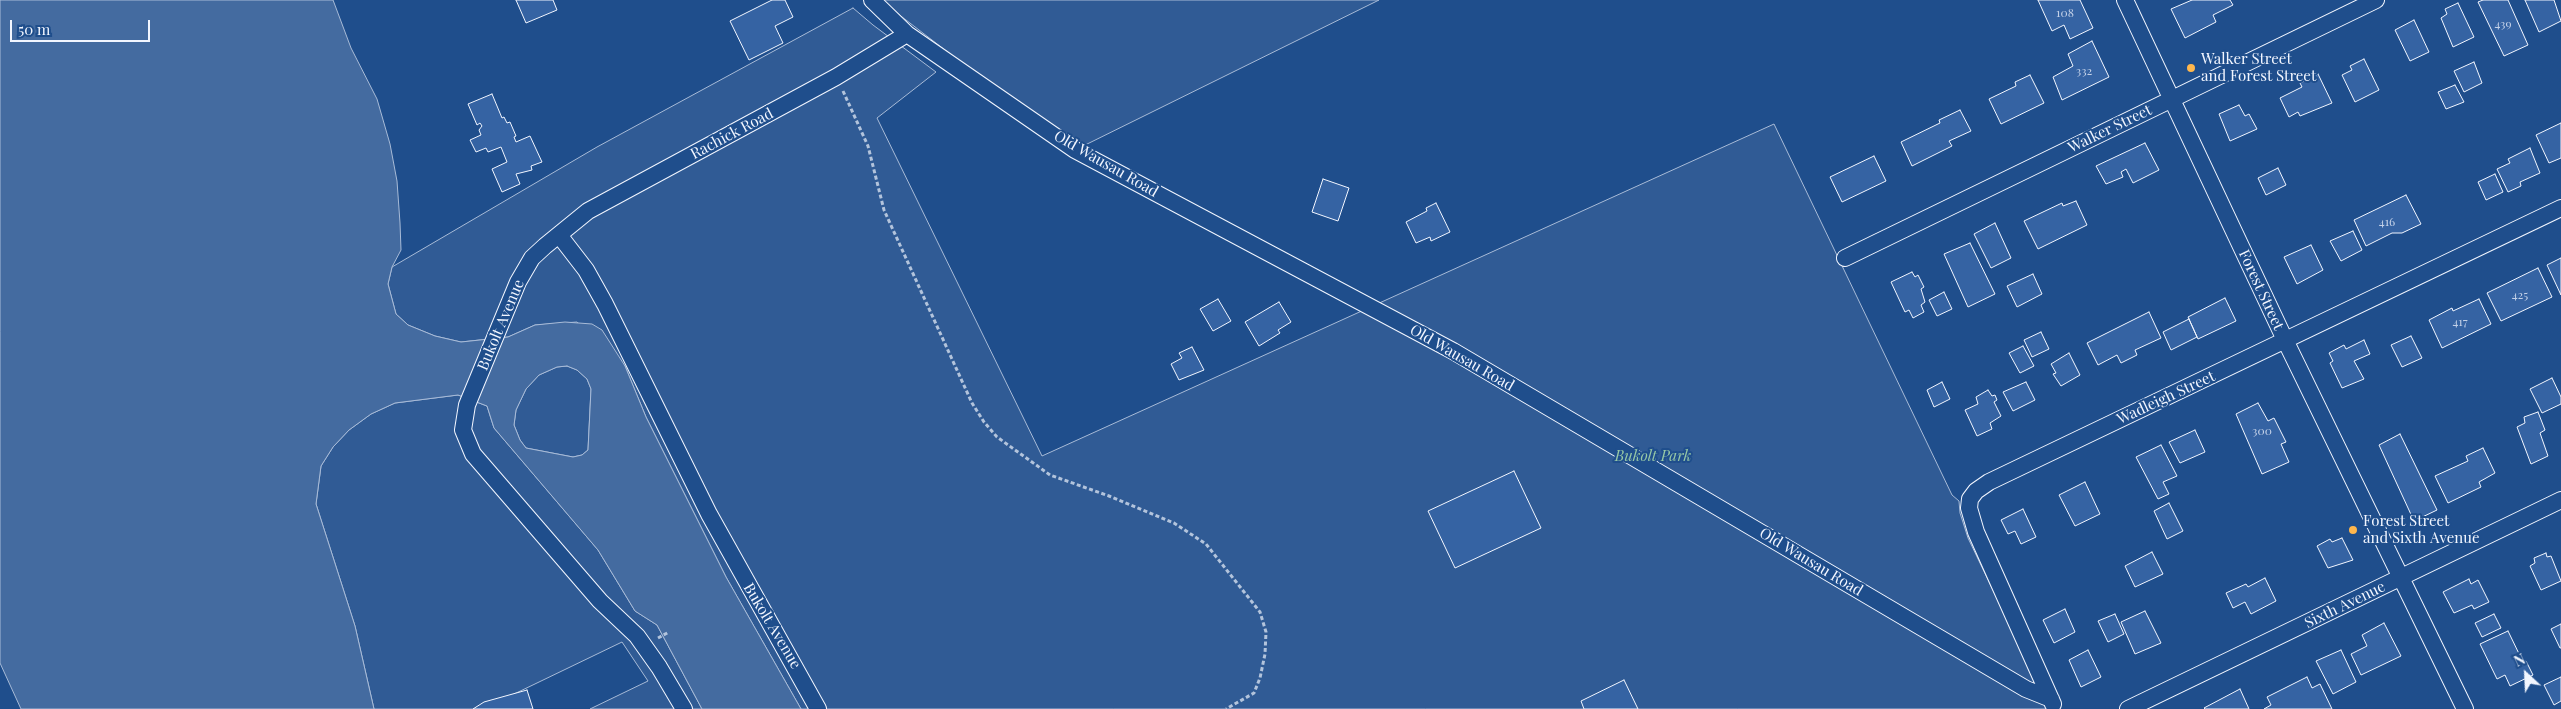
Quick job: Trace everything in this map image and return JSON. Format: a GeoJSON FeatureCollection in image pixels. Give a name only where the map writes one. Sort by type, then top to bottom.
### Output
{"type":"FeatureCollection","features":[{"type":"Feature","properties":{"kind":"street","name":"Old Wausau Road"},"geometry":{"type":"LineString","coordinates":[[872,0],[907,34],[1075,150],[1453,351],[2053,704]]}},
{"type":"Feature","properties":{"kind":"street","name":"Forest Street"},"geometry":{"type":"LineString","coordinates":[[2125,0],[2286,342],[2465,709]]}},
{"type":"Feature","properties":{"kind":"street","name":"Walker Street"},"geometry":{"type":"LineString","coordinates":[[1845,258],[2376,0]]}},
{"type":"Feature","properties":{"kind":"street","name":"Rachick Road"},"geometry":{"type":"LineString","coordinates":[[559,235],[588,211],[836,78],[907,34]]}},
{"type":"Feature","properties":{"kind":"street","name":"Wadleigh Street"},"geometry":{"type":"LineString","coordinates":[[2053,704],[1972,522],[1969,508],[1970,499],[1981,486],[2286,342],[2561,208]]}},
{"type":"Feature","properties":{"kind":"street","name":"Bukolt Avenue"},"geometry":{"type":"LineString","coordinates":[[684,709],[659,667],[637,636],[600,601],[474,454],[463,430],[467,405],[525,269],[538,252],[559,235],[586,270],[606,304],[709,514],[818,709]]}},
{"type":"Feature","properties":{"kind":"street","name":"Sixth Avenue"},"geometry":{"type":"LineString","coordinates":[[2128,709],[2561,500]]}},
{"type":"Feature","properties":{"kind":"path"},"geometry":{"type":"LineString","coordinates":[[836,78],[868,146],[884,210],[972,403],[984,422],[997,437],[1050,475],[1109,496],[1174,523],[1206,544],[1260,612],[1266,632],[1265,654],[1260,678],[1254,693],[1226,709]]}},
{"type":"Feature","properties":{"kind":"shaded area"},"geometry":{"type":"Polygon","coordinates":[[[0,0],[333,0],[351,48],[377,99],[390,144],[397,181],[401,250],[392,267],[388,284],[396,314],[408,325],[435,336],[461,342],[508,337],[535,325],[565,322],[592,324],[602,330],[625,366],[646,417],[726,577],[801,709],[702,709],[657,625],[635,611],[598,550],[494,428],[487,406],[458,395],[395,403],[371,414],[349,430],[333,447],[321,466],[316,504],[355,626],[374,709],[21,709],[0,663],[0,0]],[[567,366],[557,367],[539,375],[526,389],[516,410],[514,425],[520,440],[526,448],[573,457],[582,455],[588,450],[591,389],[587,379],[577,370],[567,366]]]}},
{"type":"Feature","properties":{"kind":"shaded area"},"geometry":{"type":"Polygon","coordinates":[[[880,0],[1379,0],[1075,150],[880,0]]]}},
{"type":"Feature","properties":{"kind":"shaded area","name":"Bukolt Park"},"geometry":{"type":"Polygon","coordinates":[[[853,8],[936,72],[877,118],[1042,456],[1774,124],[1952,495],[1959,501],[1960,513],[1968,538],[2050,709],[801,709],[726,577],[646,417],[625,366],[577,322],[535,325],[508,337],[461,342],[435,336],[408,325],[396,314],[388,284],[392,267],[597,147],[853,8]]]}},
{"type":"Feature","properties":{"kind":"shaded area"},"geometry":{"type":"Polygon","coordinates":[[[567,366],[577,370],[587,379],[591,389],[588,450],[582,455],[573,457],[526,448],[520,440],[514,425],[516,410],[526,389],[539,375],[557,367],[567,366]]]}},
{"type":"Feature","properties":{"kind":"shaded area"},"geometry":{"type":"Polygon","coordinates":[[[458,395],[487,406],[494,428],[598,550],[635,611],[657,625],[702,709],[590,709],[648,681],[622,642],[483,709],[374,709],[355,626],[316,504],[321,466],[333,447],[349,430],[371,414],[395,403],[458,395]]]}},
{"type":"Feature","properties":{"kind":"building"},"geometry":{"type":"Polygon","coordinates":[[[516,0],[553,0],[557,10],[526,23],[516,0]]]}},
{"type":"Feature","properties":{"kind":"building"},"geometry":{"type":"Polygon","coordinates":[[[772,0],[785,0],[793,17],[775,26],[783,43],[749,60],[730,21],[772,0]]]}},
{"type":"Feature","properties":{"kind":"building"},"geometry":{"type":"Polygon","coordinates":[[[2038,0],[2080,0],[2093,28],[2070,39],[2064,25],[2052,31],[2038,0]]]}},
{"type":"Feature","properties":{"kind":"building"},"geometry":{"type":"Polygon","coordinates":[[[2192,0],[2230,0],[2233,5],[2213,15],[2216,22],[2185,38],[2171,9],[2192,0]]]}},
{"type":"Feature","properties":{"kind":"building"},"geometry":{"type":"Polygon","coordinates":[[[2483,0],[2508,0],[2528,45],[2504,56],[2478,2],[2483,0]]]}},
{"type":"Feature","properties":{"kind":"building"},"geometry":{"type":"Polygon","coordinates":[[[2525,0],[2554,0],[2561,21],[2539,32],[2525,0]]]}},
{"type":"Feature","properties":{"kind":"building"},"geometry":{"type":"Polygon","coordinates":[[[2458,3],[2474,37],[2453,47],[2441,18],[2447,14],[2445,9],[2458,3]]]}},
{"type":"Feature","properties":{"kind":"building"},"geometry":{"type":"Polygon","coordinates":[[[2414,20],[2429,52],[2410,61],[2395,30],[2414,20]]]}},
{"type":"Feature","properties":{"kind":"building"},"geometry":{"type":"Polygon","coordinates":[[[2092,41],[2109,77],[2062,100],[2053,77],[2073,66],[2068,54],[2092,41]]]}},
{"type":"Feature","properties":{"kind":"building"},"geometry":{"type":"Polygon","coordinates":[[[2364,59],[2379,90],[2355,102],[2342,75],[2352,70],[2350,66],[2364,59]]]}},
{"type":"Feature","properties":{"kind":"building"},"geometry":{"type":"Polygon","coordinates":[[[2474,62],[2482,83],[2464,92],[2454,71],[2474,62]]]}},
{"type":"Feature","properties":{"kind":"building"},"geometry":{"type":"Polygon","coordinates":[[[2318,74],[2332,103],[2300,116],[2298,112],[2289,117],[2280,98],[2302,87],[2300,83],[2318,74]]]}},
{"type":"Feature","properties":{"kind":"building"},"geometry":{"type":"Polygon","coordinates":[[[2030,75],[2044,103],[2001,124],[1989,99],[2016,86],[2015,82],[2030,75]]]}},
{"type":"Feature","properties":{"kind":"building"},"geometry":{"type":"Polygon","coordinates":[[[2455,85],[2464,102],[2446,109],[2438,92],[2455,85]]]}},
{"type":"Feature","properties":{"kind":"building"},"geometry":{"type":"Polygon","coordinates":[[[492,94],[502,118],[504,117],[507,123],[510,122],[516,136],[514,137],[516,142],[530,136],[542,162],[531,166],[532,170],[516,174],[520,184],[502,192],[492,169],[507,162],[501,147],[488,152],[486,148],[476,152],[470,140],[481,135],[479,130],[482,126],[480,123],[477,125],[468,104],[492,94]]]}},
{"type":"Feature","properties":{"kind":"building"},"geometry":{"type":"Polygon","coordinates":[[[2239,105],[2245,116],[2249,114],[2257,129],[2230,141],[2219,114],[2239,105]]]}},
{"type":"Feature","properties":{"kind":"building"},"geometry":{"type":"Polygon","coordinates":[[[1960,110],[1971,131],[1949,141],[1952,146],[1912,166],[1901,142],[1940,123],[1939,120],[1960,110]]]}},
{"type":"Feature","properties":{"kind":"building"},"geometry":{"type":"Polygon","coordinates":[[[2561,123],[2561,158],[2549,163],[2536,135],[2561,123]]]}},
{"type":"Feature","properties":{"kind":"building"},"geometry":{"type":"Polygon","coordinates":[[[2145,143],[2159,170],[2133,183],[2126,169],[2121,172],[2123,177],[2106,184],[2096,166],[2145,143]]]}},
{"type":"Feature","properties":{"kind":"building"},"geometry":{"type":"Polygon","coordinates":[[[2530,148],[2540,173],[2520,182],[2521,186],[2508,192],[2497,169],[2510,163],[2508,159],[2530,148]]]}},
{"type":"Feature","properties":{"kind":"building"},"geometry":{"type":"Polygon","coordinates":[[[1874,156],[1886,181],[1842,202],[1830,177],[1874,156]]]}},
{"type":"Feature","properties":{"kind":"building"},"geometry":{"type":"Polygon","coordinates":[[[2278,168],[2286,185],[2266,195],[2258,178],[2278,168]]]}},
{"type":"Feature","properties":{"kind":"building"},"geometry":{"type":"Polygon","coordinates":[[[2495,174],[2503,192],[2486,200],[2478,182],[2495,174]]]}},
{"type":"Feature","properties":{"kind":"building"},"geometry":{"type":"Polygon","coordinates":[[[1323,179],[1349,188],[1338,221],[1312,212],[1323,179]]]}},
{"type":"Feature","properties":{"kind":"building"},"geometry":{"type":"Polygon","coordinates":[[[2406,195],[2421,224],[2402,233],[2392,233],[2366,246],[2354,220],[2406,195]]]}},
{"type":"Feature","properties":{"kind":"building"},"geometry":{"type":"Polygon","coordinates":[[[2076,201],[2087,225],[2038,249],[2024,221],[2062,203],[2063,206],[2076,201]]]}},
{"type":"Feature","properties":{"kind":"building"},"geometry":{"type":"Polygon","coordinates":[[[1436,203],[1450,232],[1431,241],[1430,237],[1416,243],[1406,222],[1427,211],[1426,208],[1436,203]]]}},
{"type":"Feature","properties":{"kind":"building"},"geometry":{"type":"Polygon","coordinates":[[[1995,223],[2011,258],[1991,268],[1974,234],[1995,223]]]}},
{"type":"Feature","properties":{"kind":"building"},"geometry":{"type":"Polygon","coordinates":[[[2353,231],[2362,250],[2341,261],[2330,241],[2353,231]]]}},
{"type":"Feature","properties":{"kind":"building"},"geometry":{"type":"Polygon","coordinates":[[[1970,243],[1995,294],[1968,307],[1944,254],[1970,243]]]}},
{"type":"Feature","properties":{"kind":"building"},"geometry":{"type":"Polygon","coordinates":[[[2311,245],[2323,270],[2297,284],[2284,257],[2311,245]]]}},
{"type":"Feature","properties":{"kind":"building"},"geometry":{"type":"Polygon","coordinates":[[[2561,258],[2561,295],[2547,265],[2561,258]]]}},
{"type":"Feature","properties":{"kind":"building"},"geometry":{"type":"Polygon","coordinates":[[[2538,268],[2552,297],[2501,321],[2487,293],[2538,268]]]}},
{"type":"Feature","properties":{"kind":"building"},"geometry":{"type":"Polygon","coordinates":[[[1912,272],[1915,277],[1918,275],[1924,287],[1921,289],[1925,302],[1921,305],[1924,312],[1913,318],[1909,310],[1905,312],[1891,282],[1912,272]]]}},
{"type":"Feature","properties":{"kind":"building"},"geometry":{"type":"Polygon","coordinates":[[[2033,274],[2042,294],[2017,307],[2007,286],[2033,274]]]}},
{"type":"Feature","properties":{"kind":"building"},"geometry":{"type":"Polygon","coordinates":[[[1944,292],[1952,309],[1937,316],[1929,300],[1944,292]]]}},
{"type":"Feature","properties":{"kind":"building"},"geometry":{"type":"Polygon","coordinates":[[[2225,298],[2236,321],[2198,339],[2188,317],[2225,298]]]}},
{"type":"Feature","properties":{"kind":"building"},"geometry":{"type":"Polygon","coordinates":[[[1218,299],[1231,321],[1213,331],[1200,309],[1218,299]]]}},
{"type":"Feature","properties":{"kind":"building"},"geometry":{"type":"Polygon","coordinates":[[[2479,299],[2491,324],[2442,348],[2429,320],[2452,308],[2453,311],[2479,299]]]}},
{"type":"Feature","properties":{"kind":"building"},"geometry":{"type":"Polygon","coordinates":[[[1279,302],[1291,322],[1278,330],[1280,333],[1259,346],[1245,322],[1279,302]]]}},
{"type":"Feature","properties":{"kind":"building"},"geometry":{"type":"Polygon","coordinates":[[[2149,312],[2161,338],[2135,350],[2137,355],[2121,363],[2117,355],[2098,365],[2087,343],[2149,312]]]}},
{"type":"Feature","properties":{"kind":"building"},"geometry":{"type":"Polygon","coordinates":[[[2189,319],[2197,337],[2171,350],[2163,332],[2189,319]]]}},
{"type":"Feature","properties":{"kind":"building"},"geometry":{"type":"Polygon","coordinates":[[[2041,332],[2049,349],[2032,357],[2024,340],[2041,332]]]}},
{"type":"Feature","properties":{"kind":"building"},"geometry":{"type":"Polygon","coordinates":[[[2411,336],[2422,358],[2402,367],[2391,345],[2411,336]]]}},
{"type":"Feature","properties":{"kind":"building"},"geometry":{"type":"Polygon","coordinates":[[[2364,340],[2370,354],[2354,361],[2364,379],[2342,388],[2330,363],[2333,361],[2329,353],[2344,345],[2346,349],[2364,340]]]}},
{"type":"Feature","properties":{"kind":"building"},"geometry":{"type":"Polygon","coordinates":[[[2023,346],[2034,366],[2020,373],[2009,353],[2023,346]]]}},
{"type":"Feature","properties":{"kind":"building"},"geometry":{"type":"Polygon","coordinates":[[[1192,347],[1204,370],[1179,380],[1171,364],[1182,358],[1179,353],[1192,347]]]}},
{"type":"Feature","properties":{"kind":"building"},"geometry":{"type":"Polygon","coordinates":[[[2069,353],[2080,375],[2061,386],[2053,374],[2056,373],[2051,364],[2069,353]]]}},
{"type":"Feature","properties":{"kind":"building"},"geometry":{"type":"Polygon","coordinates":[[[2552,378],[2561,397],[2561,404],[2542,413],[2530,389],[2552,378]]]}},
{"type":"Feature","properties":{"kind":"building"},"geometry":{"type":"Polygon","coordinates":[[[1942,382],[1950,399],[1934,407],[1927,390],[1942,382]]]}},
{"type":"Feature","properties":{"kind":"building"},"geometry":{"type":"Polygon","coordinates":[[[2026,382],[2035,400],[2013,411],[2003,392],[2026,382]]]}},
{"type":"Feature","properties":{"kind":"building"},"geometry":{"type":"Polygon","coordinates":[[[1988,390],[1992,396],[1995,395],[1997,400],[1994,402],[2001,416],[1990,423],[1992,429],[1977,436],[1965,410],[1978,404],[1976,397],[1988,390]]]}},
{"type":"Feature","properties":{"kind":"building"},"geometry":{"type":"Polygon","coordinates":[[[2258,403],[2268,421],[2274,418],[2286,442],[2281,444],[2289,462],[2262,474],[2236,414],[2258,403]]]}},
{"type":"Feature","properties":{"kind":"building"},"geometry":{"type":"Polygon","coordinates":[[[2538,412],[2545,430],[2540,433],[2548,456],[2531,464],[2517,427],[2525,423],[2524,417],[2538,412]]]}},
{"type":"Feature","properties":{"kind":"building"},"geometry":{"type":"Polygon","coordinates":[[[2195,430],[2205,452],[2180,463],[2169,442],[2195,430]]]}},
{"type":"Feature","properties":{"kind":"building"},"geometry":{"type":"Polygon","coordinates":[[[2400,434],[2437,510],[2414,521],[2379,445],[2400,434]]]}},
{"type":"Feature","properties":{"kind":"building"},"geometry":{"type":"Polygon","coordinates":[[[2161,445],[2177,476],[2163,482],[2169,494],[2158,499],[2136,457],[2161,445]]]}},
{"type":"Feature","properties":{"kind":"building"},"geometry":{"type":"Polygon","coordinates":[[[2483,448],[2495,473],[2479,482],[2481,487],[2448,503],[2435,476],[2468,461],[2466,456],[2483,448]]]}},
{"type":"Feature","properties":{"kind":"building"},"geometry":{"type":"Polygon","coordinates":[[[1514,471],[1541,528],[1455,568],[1428,511],[1514,471]]]}},
{"type":"Feature","properties":{"kind":"building"},"geometry":{"type":"Polygon","coordinates":[[[2085,482],[2100,514],[2075,526],[2059,495],[2085,482]]]}},
{"type":"Feature","properties":{"kind":"building"},"geometry":{"type":"Polygon","coordinates":[[[2169,503],[2183,531],[2167,539],[2154,511],[2169,503]]]}},
{"type":"Feature","properties":{"kind":"building"},"geometry":{"type":"Polygon","coordinates":[[[2023,509],[2036,537],[2021,544],[2015,531],[2008,534],[2001,520],[2023,509]]]}},
{"type":"Feature","properties":{"kind":"building"},"geometry":{"type":"Polygon","coordinates":[[[2342,538],[2353,560],[2328,568],[2317,546],[2330,539],[2332,542],[2342,538]]]}},
{"type":"Feature","properties":{"kind":"building"},"geometry":{"type":"Polygon","coordinates":[[[2152,552],[2163,574],[2135,587],[2125,566],[2152,552]]]}},
{"type":"Feature","properties":{"kind":"building"},"geometry":{"type":"Polygon","coordinates":[[[2546,553],[2547,557],[2551,556],[2561,581],[2541,590],[2530,566],[2535,563],[2534,558],[2546,553]]]}},
{"type":"Feature","properties":{"kind":"building"},"geometry":{"type":"Polygon","coordinates":[[[2265,578],[2276,601],[2251,614],[2245,602],[2233,608],[2226,593],[2246,584],[2248,587],[2265,578]]]}},
{"type":"Feature","properties":{"kind":"building"},"geometry":{"type":"Polygon","coordinates":[[[2469,579],[2471,584],[2478,580],[2489,602],[2474,609],[2472,605],[2454,613],[2443,592],[2469,579]]]}},
{"type":"Feature","properties":{"kind":"building"},"geometry":{"type":"Polygon","coordinates":[[[2065,609],[2075,632],[2054,643],[2043,620],[2065,609]]]}},
{"type":"Feature","properties":{"kind":"building"},"geometry":{"type":"Polygon","coordinates":[[[2145,611],[2161,643],[2135,654],[2121,622],[2145,611]]]}},
{"type":"Feature","properties":{"kind":"building"},"geometry":{"type":"Polygon","coordinates":[[[2115,614],[2124,634],[2108,642],[2098,621],[2115,614]]]}},
{"type":"Feature","properties":{"kind":"building"},"geometry":{"type":"Polygon","coordinates":[[[2494,614],[2501,628],[2482,637],[2475,623],[2494,614]]]}},
{"type":"Feature","properties":{"kind":"building"},"geometry":{"type":"Polygon","coordinates":[[[2384,623],[2401,656],[2361,675],[2351,654],[2367,646],[2362,635],[2384,623]]]}},
{"type":"Feature","properties":{"kind":"building"},"geometry":{"type":"Polygon","coordinates":[[[2561,624],[2561,648],[2560,648],[2551,629],[2561,624]]]}},
{"type":"Feature","properties":{"kind":"building"},"geometry":{"type":"Polygon","coordinates":[[[2508,631],[2523,662],[2526,661],[2533,675],[2510,686],[2505,675],[2497,679],[2480,644],[2508,631]]]}},
{"type":"Feature","properties":{"kind":"building"},"geometry":{"type":"Polygon","coordinates":[[[2088,650],[2101,677],[2081,687],[2069,660],[2088,650]]]}},
{"type":"Feature","properties":{"kind":"building"},"geometry":{"type":"Polygon","coordinates":[[[2341,650],[2356,682],[2333,694],[2316,661],[2341,650]]]}},
{"type":"Feature","properties":{"kind":"building"},"geometry":{"type":"Polygon","coordinates":[[[2307,677],[2312,688],[2320,684],[2332,709],[2264,709],[2271,705],[2267,697],[2307,677]]]}},
{"type":"Feature","properties":{"kind":"building"},"geometry":{"type":"Polygon","coordinates":[[[2561,677],[2561,701],[2554,705],[2544,685],[2561,677]]]}},
{"type":"Feature","properties":{"kind":"building"},"geometry":{"type":"Polygon","coordinates":[[[1624,680],[1638,709],[1584,709],[1581,701],[1624,680]]]}},
{"type":"Feature","properties":{"kind":"building"},"geometry":{"type":"Polygon","coordinates":[[[2240,689],[2249,709],[2204,708],[2240,689]]]}},
{"type":"Feature","properties":{"kind":"building"},"geometry":{"type":"Polygon","coordinates":[[[527,690],[533,709],[473,709],[484,702],[527,690]]]}},
{"type":"Feature","properties":{"kind":"place","name":"Walker Street and Forest Street"},"geometry":{"type":"Point","coordinates":[2191,68]}},
{"type":"Feature","properties":{"kind":"place","name":"Forest Street and Sixth Avenue"},"geometry":{"type":"Point","coordinates":[2353,530]}}]}
